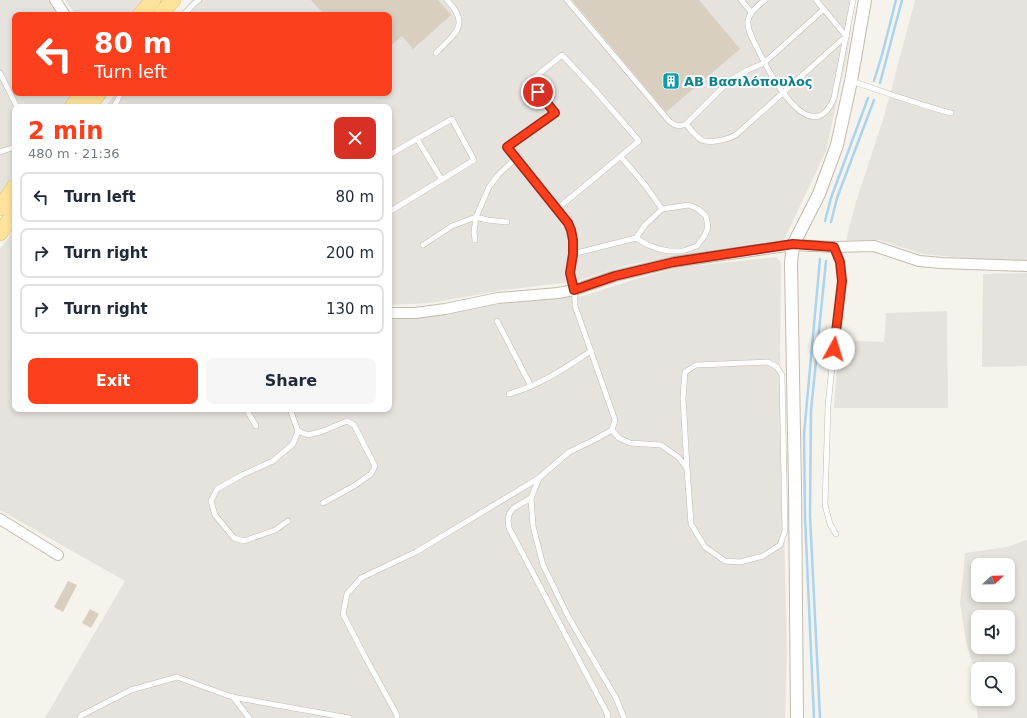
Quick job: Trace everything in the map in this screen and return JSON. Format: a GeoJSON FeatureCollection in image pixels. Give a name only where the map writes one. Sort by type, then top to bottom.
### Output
{"type":"FeatureCollection","features":[{"type":"Feature","properties":{"kind":"main road"},"geometry":{"type":"LineString","coordinates":[[143,12],[153,0]]}},
{"type":"Feature","properties":{"kind":"main road"},"geometry":{"type":"LineString","coordinates":[[163,12],[173,0]]}},
{"type":"Feature","properties":{"kind":"main road"},"geometry":{"type":"LineString","coordinates":[[90,104],[97,96]]}},
{"type":"Feature","properties":{"kind":"main road"},"geometry":{"type":"LineString","coordinates":[[0,208],[12,190]]}},
{"type":"Feature","properties":{"kind":"main road"},"geometry":{"type":"LineString","coordinates":[[0,233],[12,216]]}},
{"type":"Feature","properties":{"kind":"street"},"geometry":{"type":"LineString","coordinates":[[55,0],[63,12]]}},
{"type":"Feature","properties":{"kind":"street"},"geometry":{"type":"LineString","coordinates":[[797,718],[791,263],[793,244],[819,194],[831,165],[837,145],[851,81],[865,0]]}},
{"type":"Feature","properties":{"kind":"street"},"geometry":{"type":"LineString","coordinates":[[392,313],[423,312],[498,298],[558,293],[574,290],[615,276],[674,262],[793,244],[834,247],[874,246],[919,261],[941,264],[1027,266]]}},
{"type":"Feature","properties":{"kind":"street"},"geometry":{"type":"LineString","coordinates":[[0,519],[58,555]]}},
{"type":"Feature","properties":{"kind":"lane"},"geometry":{"type":"LineString","coordinates":[[186,12],[195,2],[199,0]]}},
{"type":"Feature","properties":{"kind":"lane"},"geometry":{"type":"LineString","coordinates":[[436,53],[456,32],[459,26],[460,21],[458,15],[453,6],[447,0]]}},
{"type":"Feature","properties":{"kind":"lane"},"geometry":{"type":"LineString","coordinates":[[566,0],[675,126],[686,124],[730,80],[764,63],[824,9]]}},
{"type":"Feature","properties":{"kind":"lane"},"geometry":{"type":"LineString","coordinates":[[741,0],[751,12]]}},
{"type":"Feature","properties":{"kind":"lane"},"geometry":{"type":"LineString","coordinates":[[765,0],[751,12],[748,28],[764,63],[783,92],[796,109],[805,115],[814,117],[823,115],[830,108],[834,98],[853,0]]}},
{"type":"Feature","properties":{"kind":"lane"},"geometry":{"type":"LineString","coordinates":[[816,0],[846,36]]}},
{"type":"Feature","properties":{"kind":"lane"},"geometry":{"type":"LineString","coordinates":[[686,124],[703,141],[708,142],[731,138],[846,36]]}},
{"type":"Feature","properties":{"kind":"lane"},"geometry":{"type":"LineString","coordinates":[[397,718],[397,715],[343,614],[347,594],[361,578],[416,552],[539,478],[569,452],[592,442],[612,430],[615,420],[575,306],[574,290],[570,273],[573,254],[571,230],[557,209],[507,147],[555,113],[529,82],[562,55],[595,90],[639,141],[557,209]]}},
{"type":"Feature","properties":{"kind":"lane"},"geometry":{"type":"LineString","coordinates":[[0,73],[16,104]]}},
{"type":"Feature","properties":{"kind":"lane"},"geometry":{"type":"LineString","coordinates":[[851,81],[894,95],[907,101],[951,113]]}},
{"type":"Feature","properties":{"kind":"lane"},"geometry":{"type":"LineString","coordinates":[[834,98],[847,98]]}},
{"type":"Feature","properties":{"kind":"lane"},"geometry":{"type":"LineString","coordinates":[[392,153],[452,119],[474,160],[392,210]]}},
{"type":"Feature","properties":{"kind":"lane"},"geometry":{"type":"LineString","coordinates":[[417,139],[442,180]]}},
{"type":"Feature","properties":{"kind":"lane"},"geometry":{"type":"LineString","coordinates":[[0,152],[12,148]]}},
{"type":"Feature","properties":{"kind":"lane"},"geometry":{"type":"LineString","coordinates":[[621,157],[645,185],[662,209]]}},
{"type":"Feature","properties":{"kind":"lane"},"geometry":{"type":"LineString","coordinates":[[475,240],[474,232],[476,217],[489,186],[516,158]]}},
{"type":"Feature","properties":{"kind":"lane"},"geometry":{"type":"LineString","coordinates":[[573,254],[636,238],[645,224],[662,209],[689,205],[698,209],[706,216],[708,227],[705,235],[697,246],[683,251],[658,249],[636,238]]}},
{"type":"Feature","properties":{"kind":"lane"},"geometry":{"type":"LineString","coordinates":[[424,245],[452,226],[476,217],[487,220],[507,222]]}},
{"type":"Feature","properties":{"kind":"lane"},"geometry":{"type":"LineString","coordinates":[[834,247],[840,262],[842,281],[828,406],[826,505],[830,524],[836,534]]}},
{"type":"Feature","properties":{"kind":"lane"},"geometry":{"type":"LineString","coordinates":[[497,321],[531,386]]}},
{"type":"Feature","properties":{"kind":"lane"},"geometry":{"type":"LineString","coordinates":[[509,394],[531,386],[559,372],[591,351]]}},
{"type":"Feature","properties":{"kind":"lane"},"geometry":{"type":"LineString","coordinates":[[612,430],[619,438],[630,443],[661,445],[678,457],[687,468],[691,524],[705,547],[725,562],[740,562],[763,556],[780,545],[785,531],[782,375],[777,367],[768,362],[696,365],[685,372],[683,398],[687,468]]}},
{"type":"Feature","properties":{"kind":"lane"},"geometry":{"type":"LineString","coordinates":[[248,412],[256,426]]}},
{"type":"Feature","properties":{"kind":"lane"},"geometry":{"type":"LineString","coordinates":[[288,521],[275,530],[244,541],[234,538],[216,515],[211,501],[217,490],[242,475],[273,461],[293,444],[298,431],[291,412]]}},
{"type":"Feature","properties":{"kind":"lane"},"geometry":{"type":"LineString","coordinates":[[298,431],[308,435],[323,431],[347,421],[354,425],[375,466],[371,474],[354,486],[323,503]]}},
{"type":"Feature","properties":{"kind":"lane"},"geometry":{"type":"LineString","coordinates":[[539,478],[530,498],[533,526],[543,565],[569,618],[616,698],[624,718]]}},
{"type":"Feature","properties":{"kind":"lane"},"geometry":{"type":"LineString","coordinates":[[530,498],[511,510],[507,518],[509,528],[608,715],[608,718]]}},
{"type":"Feature","properties":{"kind":"lane"},"geometry":{"type":"LineString","coordinates":[[80,718],[82,715],[132,690],[177,677],[232,697],[349,718]]}},
{"type":"Feature","properties":{"kind":"lane"},"geometry":{"type":"LineString","coordinates":[[232,697],[249,718]]}},
{"type":"Feature","properties":{"kind":"shaded area"},"geometry":{"type":"Polygon","coordinates":[[[0,0],[48,0],[56,12],[12,12],[12,96],[76,96],[70,104],[12,104],[12,177],[0,195],[0,0]]]}},
{"type":"Feature","properties":{"kind":"shaded area"},"geometry":{"type":"Polygon","coordinates":[[[65,0],[149,0],[139,12],[74,12],[65,0]]]}},
{"type":"Feature","properties":{"kind":"shaded area"},"geometry":{"type":"Polygon","coordinates":[[[192,0],[855,0],[848,52],[826,151],[783,242],[691,254],[632,264],[572,282],[504,290],[430,303],[392,305],[392,104],[107,104],[114,96],[392,96],[392,12],[182,12],[192,0]]]}},
{"type":"Feature","properties":{"kind":"shaded area"},"geometry":{"type":"Polygon","coordinates":[[[915,0],[1027,0],[1027,260],[976,259],[923,254],[879,240],[846,240],[856,202],[885,113],[915,0]]]}},
{"type":"Feature","properties":{"kind":"shaded area"},"geometry":{"type":"Polygon","coordinates":[[[12,233],[12,412],[392,412],[392,318],[443,315],[500,304],[583,296],[675,268],[776,257],[781,262],[780,352],[787,654],[785,718],[45,718],[125,581],[0,510],[0,249],[12,233]]]}},
{"type":"Feature","properties":{"kind":"shaded area"},"geometry":{"type":"Polygon","coordinates":[[[1027,273],[1027,366],[982,367],[983,274],[1027,273]]]}},
{"type":"Feature","properties":{"kind":"shaded area"},"geometry":{"type":"Polygon","coordinates":[[[947,311],[948,408],[834,408],[839,340],[884,342],[886,313],[947,311]]]}},
{"type":"Feature","properties":{"kind":"shaded area"},"geometry":{"type":"Polygon","coordinates":[[[1027,540],[1027,718],[978,718],[976,706],[1015,706],[1015,662],[972,662],[966,641],[960,603],[965,553],[1007,547],[1027,540]]]}},
{"type":"Feature","properties":{"kind":"building"},"geometry":{"type":"Polygon","coordinates":[[[311,0],[438,0],[451,15],[413,49],[402,36],[392,44],[392,12],[322,12],[311,0]]]}},
{"type":"Feature","properties":{"kind":"building","name":"ΑΒ Βασιλόπουλος"},"geometry":{"type":"Polygon","coordinates":[[[572,0],[699,0],[740,49],[666,112],[572,0]]]}},
{"type":"Feature","properties":{"kind":"building"},"geometry":{"type":"Polygon","coordinates":[[[68,581],[77,585],[63,612],[54,607],[68,581]]]}},
{"type":"Feature","properties":{"kind":"building"},"geometry":{"type":"Polygon","coordinates":[[[90,609],[99,614],[91,628],[82,623],[90,609]]]}},
{"type":"Feature","properties":{"kind":"waterway"},"geometry":{"type":"LineString","coordinates":[[874,81],[896,0]]}},
{"type":"Feature","properties":{"kind":"waterway"},"geometry":{"type":"LineString","coordinates":[[880,83],[902,0]]}},
{"type":"Feature","properties":{"kind":"waterway"},"geometry":{"type":"LineString","coordinates":[[825,221],[831,198],[868,98]]}},
{"type":"Feature","properties":{"kind":"waterway"},"geometry":{"type":"LineString","coordinates":[[831,222],[837,198],[874,100]]}},
{"type":"Feature","properties":{"kind":"waterway"},"geometry":{"type":"LineString","coordinates":[[814,718],[805,517],[804,434],[820,259]]}},
{"type":"Feature","properties":{"kind":"waterway"},"geometry":{"type":"LineString","coordinates":[[820,718],[810,516],[811,411],[826,261]]}},
{"type":"Feature","properties":{"kind":"place","name":"ΑΒ Βασιλόπουλος"},"geometry":{"type":"Point","coordinates":[671,81]}},
{"type":"Feature","properties":{"kind":"route"},"geometry":{"type":"LineString","coordinates":[[538,92],[555,113],[507,147],[568,223],[573,240],[573,254],[570,273],[574,290],[615,276],[674,262],[793,244],[834,247],[840,262],[842,281],[834,349]]}}]}
